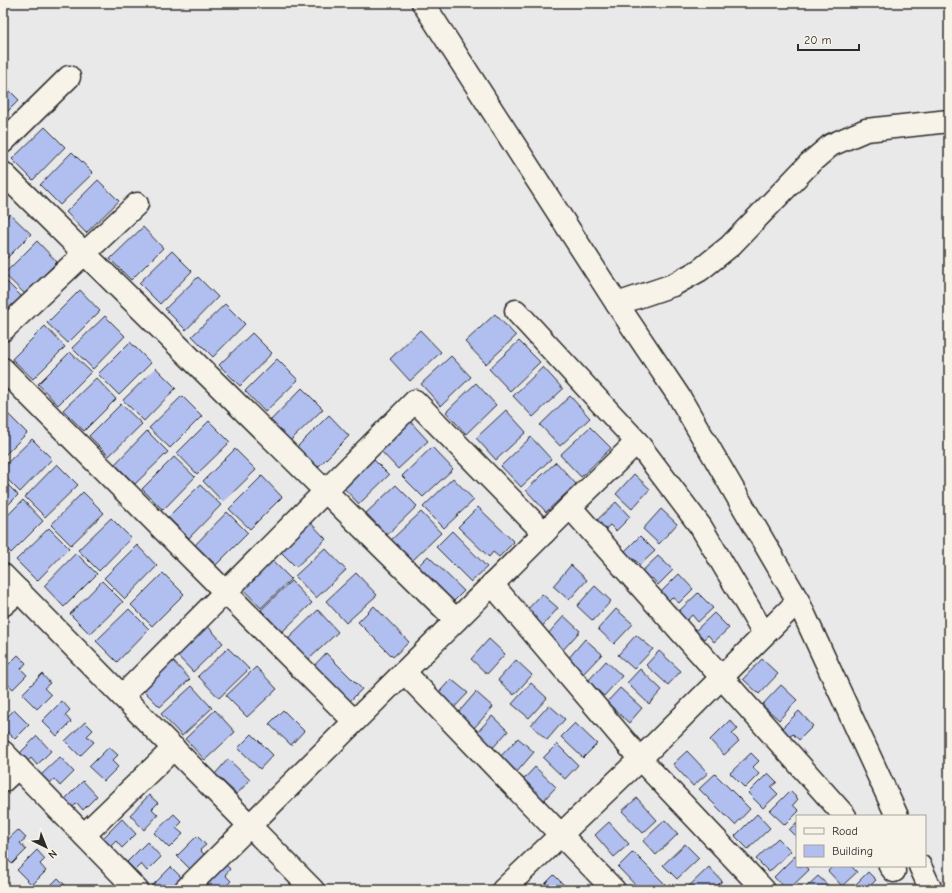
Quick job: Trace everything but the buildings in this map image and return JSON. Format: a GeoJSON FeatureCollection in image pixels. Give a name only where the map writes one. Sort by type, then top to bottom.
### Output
{"type":"FeatureCollection","features":[{"type":"Feature","properties":{"kind":"street"},"geometry":{"type":"LineString","coordinates":[[423,3],[617,304],[680,398],[798,601],[897,815]]}},
{"type":"Feature","properties":{"kind":"street"},"geometry":{"type":"LineString","coordinates":[[3,142],[69,77]]}},
{"type":"Feature","properties":{"kind":"street"},"geometry":{"type":"LineString","coordinates":[[617,304],[673,285],[700,270],[730,246],[810,163],[831,145],[866,130],[949,121]]}},
{"type":"Feature","properties":{"kind":"street"},"geometry":{"type":"LineString","coordinates":[[3,172],[456,620]]}},
{"type":"Feature","properties":{"kind":"street"},"geometry":{"type":"LineString","coordinates":[[3,330],[137,204]]}},
{"type":"Feature","properties":{"kind":"street"},"geometry":{"type":"LineString","coordinates":[[516,311],[637,442],[701,527],[764,634]]}},
{"type":"Feature","properties":{"kind":"street"},"geometry":{"type":"LineString","coordinates":[[3,369],[354,721]]}},
{"type":"Feature","properties":{"kind":"street"},"geometry":{"type":"LineString","coordinates":[[122,696],[416,401],[544,533]]}},
{"type":"Feature","properties":{"kind":"street"},"geometry":{"type":"LineString","coordinates":[[185,890],[492,584],[637,442]]}},
{"type":"Feature","properties":{"kind":"street"},"geometry":{"type":"LineString","coordinates":[[570,507],[844,815]]}},
{"type":"Feature","properties":{"kind":"street"},"geometry":{"type":"LineString","coordinates":[[3,575],[313,890]]}},
{"type":"Feature","properties":{"kind":"street"},"geometry":{"type":"LineString","coordinates":[[492,584],[640,759],[764,890]]}},
{"type":"Feature","properties":{"kind":"street"},"geometry":{"type":"LineString","coordinates":[[3,605],[18,590]]}},
{"type":"Feature","properties":{"kind":"street"},"geometry":{"type":"LineString","coordinates":[[503,890],[640,759],[798,601]]}},
{"type":"Feature","properties":{"kind":"street"},"geometry":{"type":"LineString","coordinates":[[404,672],[614,890]]}},
{"type":"Feature","properties":{"kind":"street"},"geometry":{"type":"LineString","coordinates":[[84,835],[174,748]]}},
{"type":"Feature","properties":{"kind":"street"},"geometry":{"type":"LineString","coordinates":[[3,752],[10,774],[84,835],[137,890]]}},
{"type":"Feature","properties":{"kind":"street"},"geometry":{"type":"LineString","coordinates":[[920,867],[931,890]]}}]}
